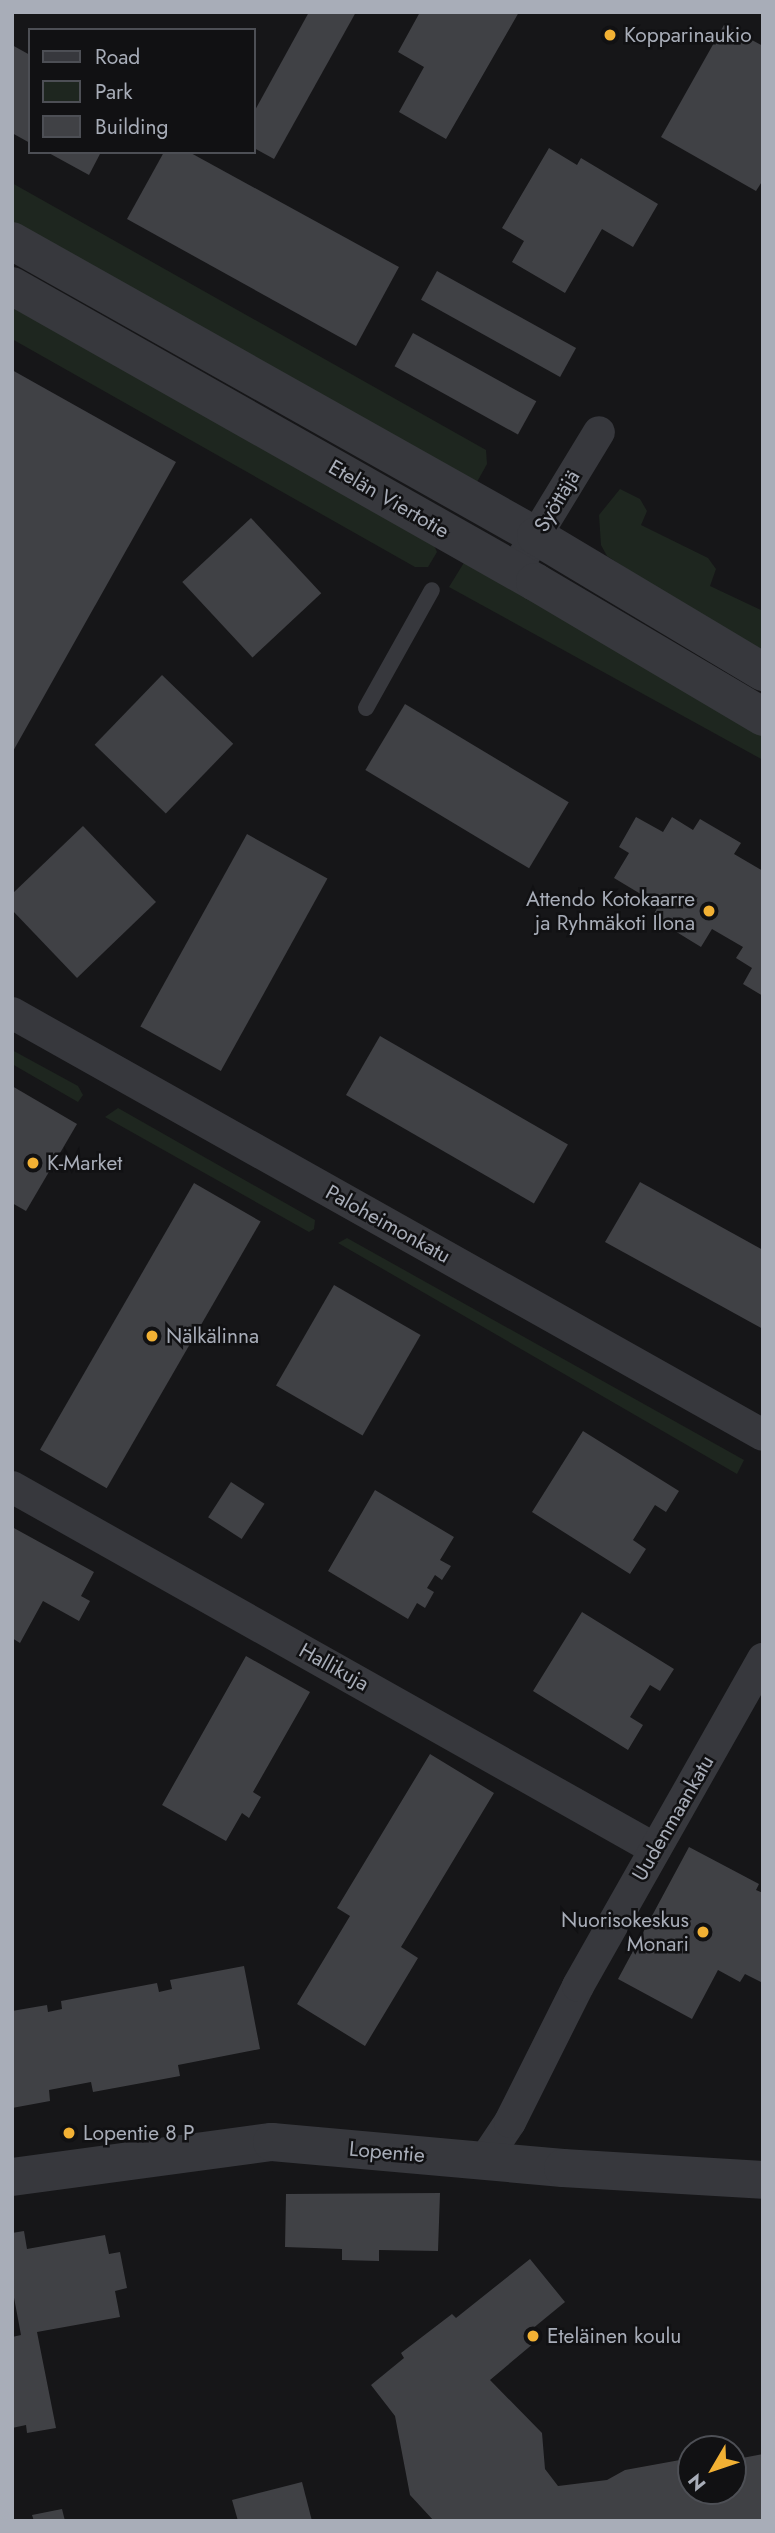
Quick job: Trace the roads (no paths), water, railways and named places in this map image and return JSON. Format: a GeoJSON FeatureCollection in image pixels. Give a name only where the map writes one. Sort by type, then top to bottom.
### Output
{"type":"FeatureCollection","features":[{"type":"Feature","properties":{"kind":"street","name":"Etelän Viertotie"},"geometry":{"type":"LineString","coordinates":[[12,241],[536,536],[763,672]]}},
{"type":"Feature","properties":{"kind":"street","name":"Etelän Viertotie"},"geometry":{"type":"LineString","coordinates":[[12,286],[515,571],[763,717]]}},
{"type":"Feature","properties":{"kind":"street","name":"Syöttäjä"},"geometry":{"type":"LineString","coordinates":[[515,571],[599,432]]}},
{"type":"Feature","properties":{"kind":"street","name":"Paloheimonkatu"},"geometry":{"type":"LineString","coordinates":[[12,1013],[763,1435]]}},
{"type":"Feature","properties":{"kind":"street","name":"Hallikuja"},"geometry":{"type":"LineString","coordinates":[[12,1488],[655,1849]]}},
{"type":"Feature","properties":{"kind":"street","name":"Uudenmaankatu"},"geometry":{"type":"LineString","coordinates":[[484,2161],[510,2122],[578,1986],[763,1659]]}},
{"type":"Feature","properties":{"kind":"street","name":"Lopentie"},"geometry":{"type":"LineString","coordinates":[[12,2177],[272,2142],[484,2161],[763,2180]]}},
{"type":"Feature","properties":{"kind":"lane"},"geometry":{"type":"LineString","coordinates":[[366,708],[432,590]]}},
{"type":"Feature","properties":{"kind":"place","name":"Kopparinaukio"},"geometry":{"type":"Point","coordinates":[610,35]}},
{"type":"Feature","properties":{"kind":"place","name":"Attendo Kotokaarre ja Ryhmäkoti Ilona"},"geometry":{"type":"Point","coordinates":[709,911]}},
{"type":"Feature","properties":{"kind":"place","name":"K-Market"},"geometry":{"type":"Point","coordinates":[33,1163]}},
{"type":"Feature","properties":{"kind":"place","name":"Nälkälinna"},"geometry":{"type":"Point","coordinates":[152,1336]}},
{"type":"Feature","properties":{"kind":"place","name":"Nuorisokeskus Monari"},"geometry":{"type":"Point","coordinates":[703,1932]}},
{"type":"Feature","properties":{"kind":"place","name":"Lopentie 8 P"},"geometry":{"type":"Point","coordinates":[69,2133]}},
{"type":"Feature","properties":{"kind":"place","name":"Eteläinen koulu"},"geometry":{"type":"Point","coordinates":[533,2336]}}]}
